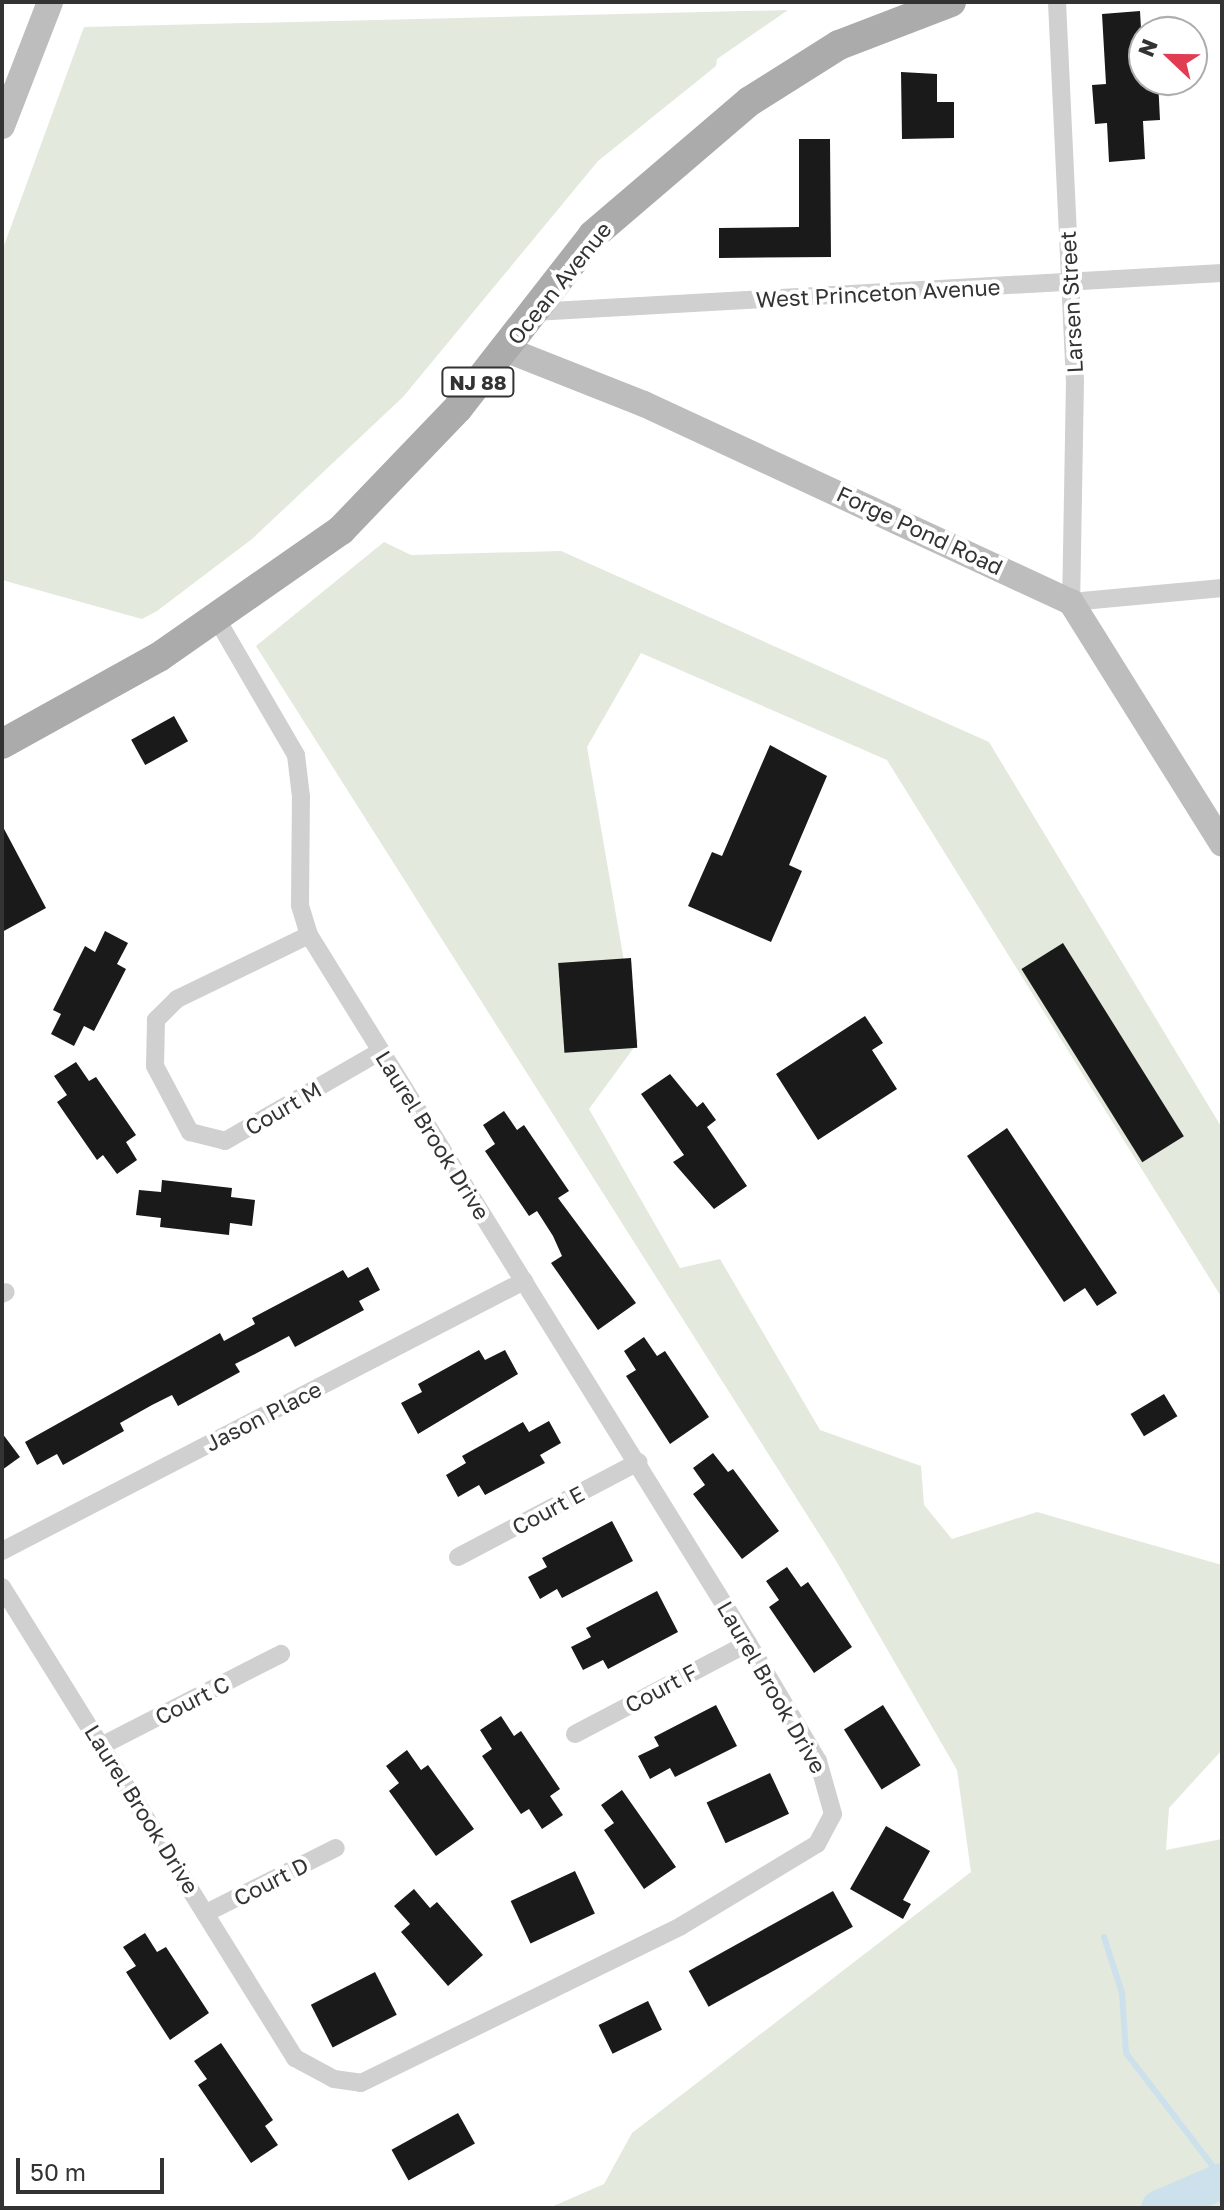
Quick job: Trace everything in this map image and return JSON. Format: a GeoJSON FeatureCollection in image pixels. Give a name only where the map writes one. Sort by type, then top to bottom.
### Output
{"type":"FeatureCollection","features":[{"type":"Feature","properties":{"kind":"main road","name":"Ocean Avenue"},"geometry":{"type":"LineString","coordinates":[[2,744],[159,657],[341,530],[458,408],[593,235],[750,101],[839,45],[941,4]]}},
{"type":"Feature","properties":{"kind":"street"},"geometry":{"type":"LineString","coordinates":[[2,126],[50,2]]}},
{"type":"Feature","properties":{"kind":"street","name":"Larsen Street"},"geometry":{"type":"LineString","coordinates":[[1057,2],[1075,380],[1071,602]]}},
{"type":"Feature","properties":{"kind":"street","name":"West Princeton Avenue"},"geometry":{"type":"LineString","coordinates":[[534,312],[1222,273]]}},
{"type":"Feature","properties":{"kind":"street","name":"Forge Pond Road"},"geometry":{"type":"LineString","coordinates":[[505,349],[658,410],[1071,602]]}},
{"type":"Feature","properties":{"kind":"street"},"geometry":{"type":"LineString","coordinates":[[1222,588],[1071,602],[1222,844]]}},
{"type":"Feature","properties":{"kind":"street","name":"Laurel Brook Drive"},"geometry":{"type":"LineString","coordinates":[[2,1587],[295,2058],[347,2083],[361,2083],[681,1926],[817,1844],[833,1814],[818,1761],[748,1643],[309,935],[300,905],[296,755],[217,619]]}},
{"type":"Feature","properties":{"kind":"street","name":"Court M"},"geometry":{"type":"LineString","coordinates":[[309,935],[177,999],[156,1020],[155,1066],[190,1132],[225,1141],[381,1051]]}},
{"type":"Feature","properties":{"kind":"street","name":"Jason Place"},"geometry":{"type":"LineString","coordinates":[[2,1551],[524,1281]]}},
{"type":"Feature","properties":{"kind":"street","name":"Court E"},"geometry":{"type":"LineString","coordinates":[[458,1557],[638,1462]]}},
{"type":"Feature","properties":{"kind":"street","name":"Court F"},"geometry":{"type":"LineString","coordinates":[[575,1734],[748,1643]]}},
{"type":"Feature","properties":{"kind":"street","name":"Court C"},"geometry":{"type":"LineString","coordinates":[[103,1745],[281,1654]]}},
{"type":"Feature","properties":{"kind":"street","name":"Court D"},"geometry":{"type":"LineString","coordinates":[[206,1913],[336,1848]]}},
{"type":"Feature","properties":{"kind":"shaded area"},"geometry":{"type":"Polygon","coordinates":[[[788,10],[717,59],[716,66],[598,161],[403,397],[252,539],[157,611],[142,619],[2,580],[2,251],[84,27],[788,10]]]}},
{"type":"Feature","properties":{"kind":"shaded area"},"geometry":{"type":"Polygon","coordinates":[[[384,542],[411,555],[561,551],[989,742],[1222,1128],[1222,1298],[887,760],[641,653],[587,747],[638,1042],[589,1109],[680,1268],[720,1259],[820,1430],[921,1466],[924,1505],[952,1539],[1037,1512],[1222,1565],[1222,1750],[1169,1808],[1166,1850],[1222,1839],[1222,2208],[549,2208],[604,2184],[632,2133],[971,1872],[957,1770],[835,1559],[256,646],[384,542]]]}},
{"type":"Feature","properties":{"kind":"building"},"geometry":{"type":"Polygon","coordinates":[[[1140,11],[1140,16],[1128,16],[1128,96],[1159,96],[1160,120],[1143,121],[1145,159],[1109,162],[1107,123],[1095,124],[1092,85],[1106,84],[1102,14],[1140,11]]]}},
{"type":"Feature","properties":{"kind":"building"},"geometry":{"type":"Polygon","coordinates":[[[901,72],[937,74],[937,102],[954,102],[954,138],[902,139],[901,72]]]}},
{"type":"Feature","properties":{"kind":"building"},"geometry":{"type":"Polygon","coordinates":[[[799,139],[830,139],[831,257],[719,258],[719,228],[799,227],[799,139]]]}},
{"type":"Feature","properties":{"kind":"building"},"geometry":{"type":"Polygon","coordinates":[[[174,716],[188,741],[145,765],[131,740],[174,716]]]}},
{"type":"Feature","properties":{"kind":"building"},"geometry":{"type":"Polygon","coordinates":[[[770,745],[827,776],[789,865],[802,871],[771,942],[688,906],[712,852],[722,856],[770,745]]]}},
{"type":"Feature","properties":{"kind":"building"},"geometry":{"type":"Polygon","coordinates":[[[2,825],[46,908],[2,932],[2,825]]]}},
{"type":"Feature","properties":{"kind":"building"},"geometry":{"type":"Polygon","coordinates":[[[105,931],[128,943],[117,964],[126,969],[94,1031],[84,1026],[74,1046],[51,1034],[61,1014],[53,1010],[85,946],[95,952],[105,931]]]}},
{"type":"Feature","properties":{"kind":"building"},"geometry":{"type":"Polygon","coordinates":[[[1063,943],[1184,1136],[1142,1162],[1021,969],[1063,943]]]}},
{"type":"Feature","properties":{"kind":"building"},"geometry":{"type":"Polygon","coordinates":[[[631,958],[637,1048],[564,1053],[558,963],[631,958]]]}},
{"type":"Feature","properties":{"kind":"building"},"geometry":{"type":"Polygon","coordinates":[[[865,1016],[883,1043],[872,1050],[897,1089],[818,1140],[776,1074],[865,1016]]]}},
{"type":"Feature","properties":{"kind":"building"},"geometry":{"type":"Polygon","coordinates":[[[76,1062],[89,1081],[96,1077],[136,1135],[126,1142],[137,1160],[117,1174],[103,1155],[97,1160],[57,1102],[67,1095],[54,1076],[76,1062]]]}},
{"type":"Feature","properties":{"kind":"building"},"geometry":{"type":"Polygon","coordinates":[[[670,1074],[697,1107],[703,1102],[716,1120],[707,1127],[747,1186],[714,1209],[673,1162],[684,1155],[641,1094],[670,1074]]]}},
{"type":"Feature","properties":{"kind":"building"},"geometry":{"type":"Polygon","coordinates":[[[504,1111],[517,1130],[524,1125],[569,1191],[558,1198],[636,1303],[598,1330],[551,1263],[562,1256],[553,1236],[537,1211],[529,1216],[485,1151],[495,1144],[483,1125],[504,1111]]]}},
{"type":"Feature","properties":{"kind":"building"},"geometry":{"type":"Polygon","coordinates":[[[1007,1128],[1117,1293],[1097,1306],[1085,1288],[1064,1302],[967,1156],[1007,1128]]]}},
{"type":"Feature","properties":{"kind":"building"},"geometry":{"type":"Polygon","coordinates":[[[162,1180],[232,1188],[231,1197],[255,1200],[252,1226],[230,1223],[229,1235],[160,1227],[161,1218],[136,1215],[139,1190],[161,1192],[162,1180]]]}},
{"type":"Feature","properties":{"kind":"building"},"geometry":{"type":"Polygon","coordinates":[[[368,1267],[380,1290],[359,1301],[364,1310],[295,1347],[289,1336],[235,1364],[240,1372],[178,1406],[172,1395],[152,1405],[120,1423],[124,1431],[63,1465],[57,1454],[37,1465],[25,1442],[220,1333],[224,1341],[255,1324],[252,1318],[343,1270],[348,1278],[368,1267]]]}},
{"type":"Feature","properties":{"kind":"building"},"geometry":{"type":"Polygon","coordinates":[[[644,1337],[657,1356],[665,1351],[709,1417],[670,1444],[626,1376],[636,1370],[624,1351],[644,1337]]]}},
{"type":"Feature","properties":{"kind":"building"},"geometry":{"type":"Polygon","coordinates":[[[479,1350],[485,1360],[505,1350],[518,1374],[418,1434],[401,1403],[422,1392],[418,1384],[479,1350]]]}},
{"type":"Feature","properties":{"kind":"building"},"geometry":{"type":"Polygon","coordinates":[[[1164,1394],[1177,1416],[1144,1436],[1131,1414],[1164,1394]]]}},
{"type":"Feature","properties":{"kind":"building"},"geometry":{"type":"Polygon","coordinates":[[[549,1421],[561,1443],[540,1455],[545,1463],[485,1495],[479,1485],[458,1497],[446,1475],[466,1463],[462,1456],[523,1422],[529,1432],[549,1421]]]}},
{"type":"Feature","properties":{"kind":"building"},"geometry":{"type":"Polygon","coordinates":[[[2,1433],[20,1457],[2,1470],[2,1433]]]}},
{"type":"Feature","properties":{"kind":"building"},"geometry":{"type":"Polygon","coordinates":[[[713,1453],[728,1472],[733,1469],[779,1531],[742,1559],[693,1494],[705,1485],[693,1468],[713,1453]]]}},
{"type":"Feature","properties":{"kind":"building"},"geometry":{"type":"Polygon","coordinates":[[[612,1521],[633,1561],[562,1598],[557,1589],[540,1599],[528,1577],[547,1567],[542,1558],[612,1521]]]}},
{"type":"Feature","properties":{"kind":"building"},"geometry":{"type":"Polygon","coordinates":[[[787,1567],[801,1587],[808,1582],[852,1647],[814,1673],[769,1607],[779,1600],[766,1581],[787,1567]]]}},
{"type":"Feature","properties":{"kind":"building"},"geometry":{"type":"Polygon","coordinates":[[[657,1591],[678,1632],[608,1669],[603,1660],[583,1670],[571,1647],[591,1637],[586,1628],[657,1591]]]}},
{"type":"Feature","properties":{"kind":"building"},"geometry":{"type":"Polygon","coordinates":[[[716,1705],[737,1746],[675,1777],[670,1768],[650,1779],[638,1756],[659,1746],[654,1737],[716,1705]]]}},
{"type":"Feature","properties":{"kind":"building"},"geometry":{"type":"Polygon","coordinates":[[[883,1705],[921,1765],[882,1790],[844,1729],[883,1705]]]}},
{"type":"Feature","properties":{"kind":"building"},"geometry":{"type":"Polygon","coordinates":[[[501,1716],[514,1736],[521,1731],[560,1789],[550,1796],[563,1815],[542,1829],[529,1809],[521,1814],[482,1756],[492,1749],[480,1730],[501,1716]]]}},
{"type":"Feature","properties":{"kind":"building"},"geometry":{"type":"Polygon","coordinates":[[[407,1750],[421,1770],[428,1765],[474,1829],[436,1856],[389,1791],[399,1783],[386,1766],[407,1750]]]}},
{"type":"Feature","properties":{"kind":"building"},"geometry":{"type":"Polygon","coordinates":[[[770,1773],[789,1814],[726,1843],[707,1803],[770,1773]]]}},
{"type":"Feature","properties":{"kind":"building"},"geometry":{"type":"Polygon","coordinates":[[[622,1790],[676,1867],[644,1889],[604,1830],[614,1823],[601,1805],[622,1790]]]}},
{"type":"Feature","properties":{"kind":"building"},"geometry":{"type":"Polygon","coordinates":[[[886,1826],[930,1851],[903,1900],[911,1904],[903,1919],[850,1889],[886,1826]]]}},
{"type":"Feature","properties":{"kind":"building"},"geometry":{"type":"Polygon","coordinates":[[[575,1871],[595,1914],[531,1944],[511,1901],[575,1871]]]}},
{"type":"Feature","properties":{"kind":"building"},"geometry":{"type":"Polygon","coordinates":[[[414,1889],[430,1908],[437,1902],[483,1955],[448,1986],[401,1932],[410,1924],[394,1906],[414,1889]]]}},
{"type":"Feature","properties":{"kind":"building"},"geometry":{"type":"Polygon","coordinates":[[[833,1891],[853,1927],[709,2007],[689,1971],[833,1891]]]}},
{"type":"Feature","properties":{"kind":"building"},"geometry":{"type":"Polygon","coordinates":[[[145,1933],[157,1952],[166,1947],[209,2013],[170,2040],[126,1972],[136,1966],[123,1947],[145,1933]]]}},
{"type":"Feature","properties":{"kind":"building"},"geometry":{"type":"Polygon","coordinates":[[[375,1972],[397,2015],[333,2047],[311,2005],[375,1972]]]}},
{"type":"Feature","properties":{"kind":"building"},"geometry":{"type":"Polygon","coordinates":[[[648,2001],[662,2030],[613,2054],[599,2025],[648,2001]]]}},
{"type":"Feature","properties":{"kind":"building"},"geometry":{"type":"Polygon","coordinates":[[[221,2043],[273,2120],[265,2126],[278,2145],[251,2163],[198,2085],[207,2079],[194,2061],[221,2043]]]}},
{"type":"Feature","properties":{"kind":"building"},"geometry":{"type":"Polygon","coordinates":[[[458,2113],[475,2144],[408,2180],[392,2150],[458,2113]]]}},
{"type":"Feature","properties":{"kind":"waterway"},"geometry":{"type":"LineString","coordinates":[[1104,1937],[1122,1993],[1126,2053],[1222,2178]]}},
{"type":"Feature","properties":{"kind":"waterway"},"geometry":{"type":"LineString","coordinates":[[1159,2208],[1222,2181]]}}]}
